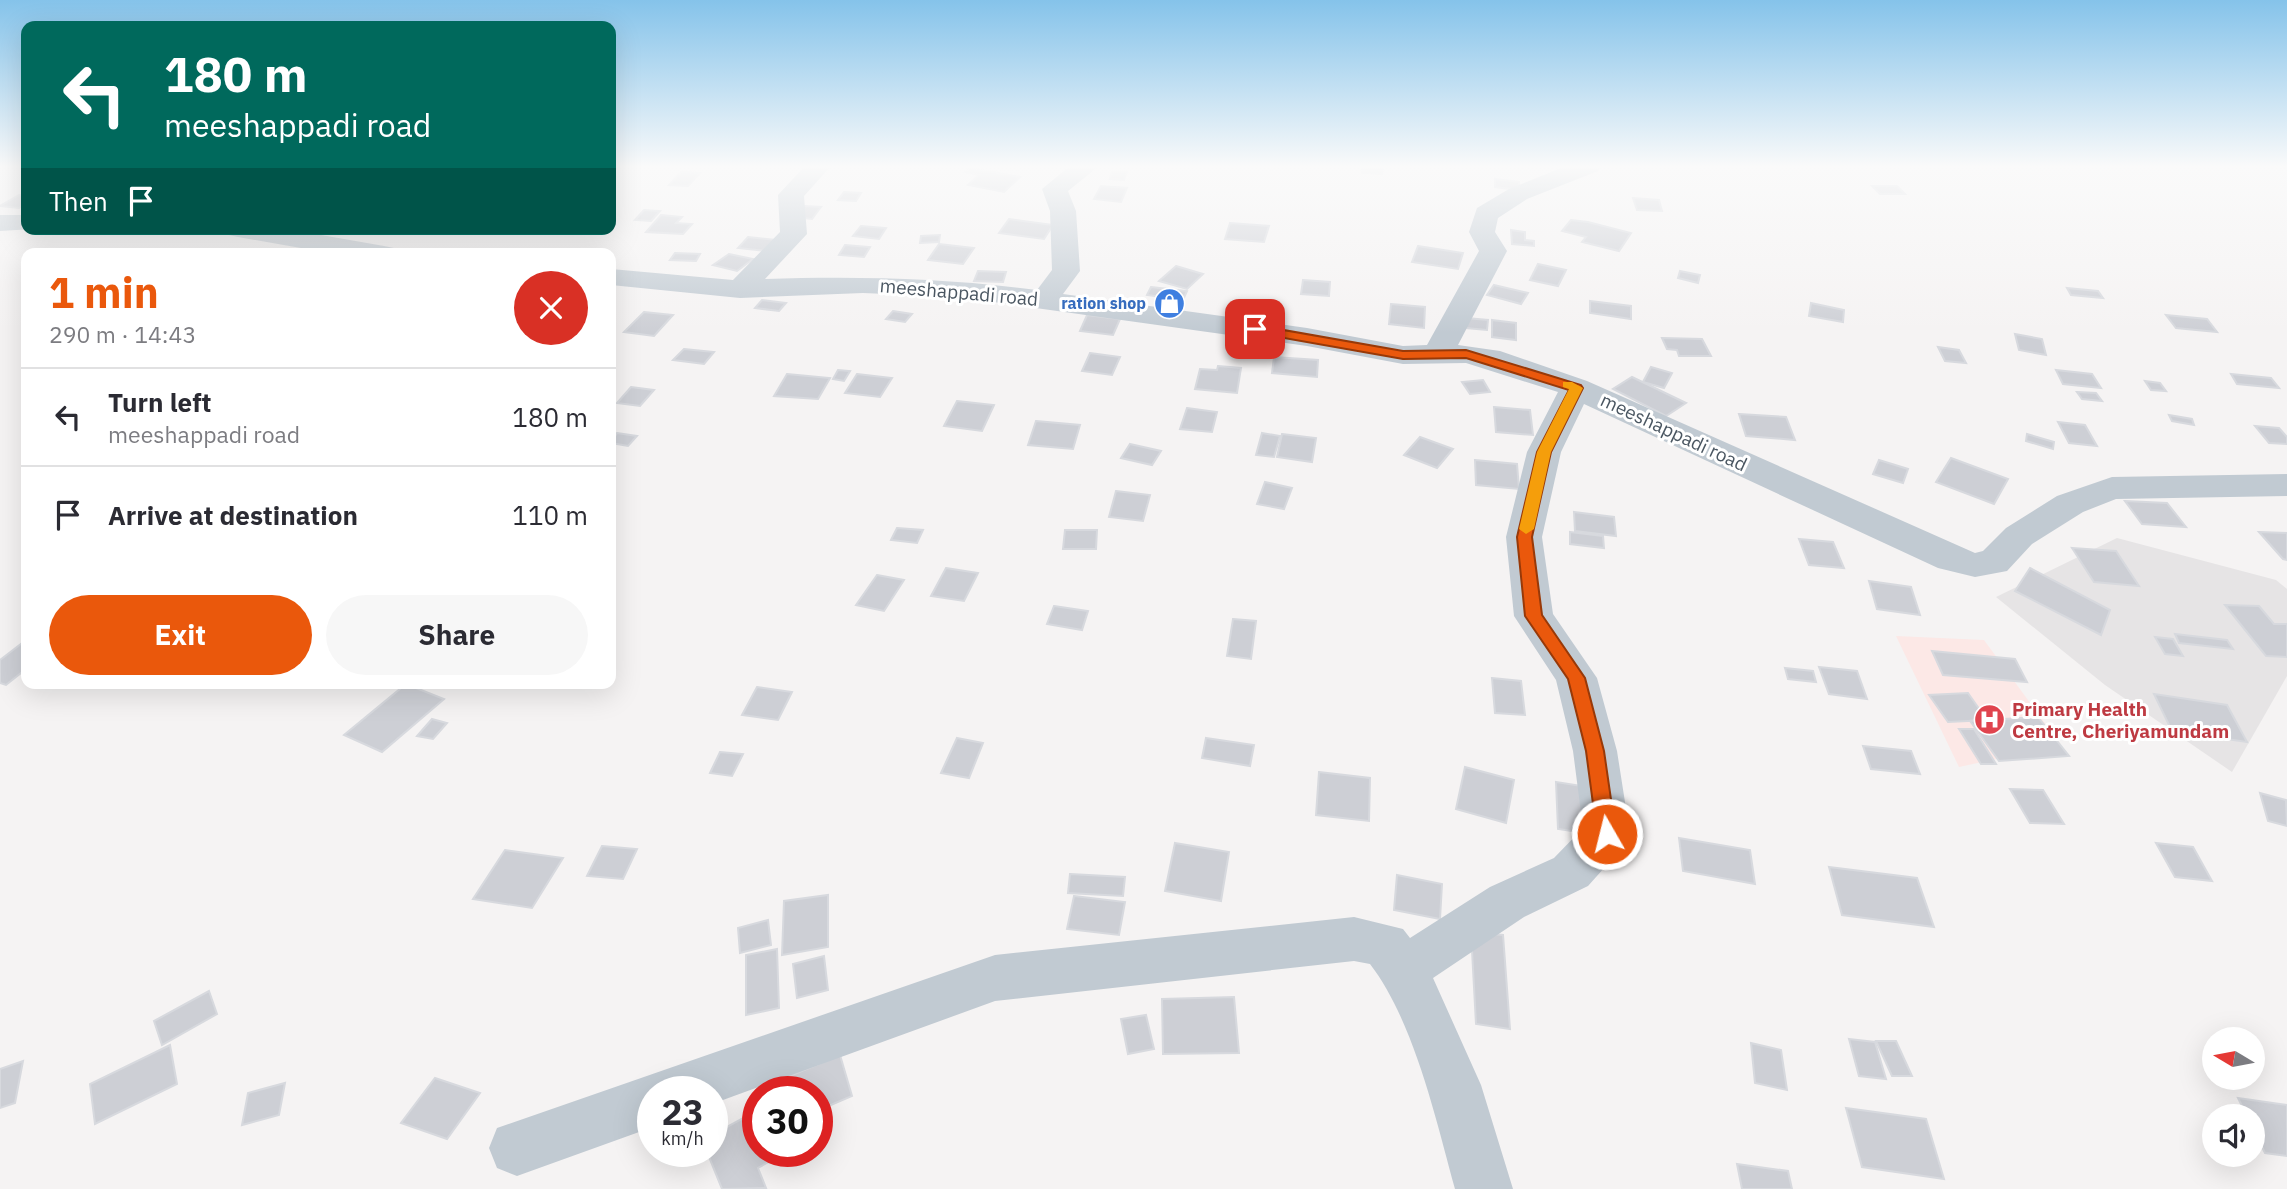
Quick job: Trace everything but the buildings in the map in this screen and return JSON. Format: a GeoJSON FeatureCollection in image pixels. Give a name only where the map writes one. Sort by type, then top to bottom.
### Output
{"type":"FeatureCollection","features":[{"type":"Feature","properties":{"kind":"street"},"geometry":{"type":"LineString","coordinates":[[740,289],[794,234],[793,221]]}},
{"type":"Feature","properties":{"kind":"street"},"geometry":{"type":"LineString","coordinates":[[1045,299],[1066,271],[1064,221]]}},
{"type":"Feature","properties":{"kind":"street"},"geometry":{"type":"LineString","coordinates":[[1439,354],[1446,335],[1493,251],[1482,232],[1484,221]]}},
{"type":"Feature","properties":{"kind":"street"},"geometry":{"type":"LineString","coordinates":[[0,223],[21,223]]}},
{"type":"Feature","properties":{"kind":"street"},"geometry":{"type":"LineString","coordinates":[[273,235],[349,248]]}},
{"type":"Feature","properties":{"kind":"street","name":"meeshappadi road"},"geometry":{"type":"LineString","coordinates":[[616,277],[740,289],[863,284],[958,288],[1307,337],[1403,355],[1466,354],[1489,358],[1577,388],[1951,559],[1975,565],[1994,562],[2019,536],[2070,503],[2112,488],[2287,485]]}},
{"type":"Feature","properties":{"kind":"street"},"geometry":{"type":"LineString","coordinates":[[1404,969],[1507,902],[1571,872],[1607,834],[1595,751],[1576,678],[1534,616],[1524,537],[1544,452],[1577,388]]}},
{"type":"Feature","properties":{"kind":"street"},"geometry":{"type":"LineString","coordinates":[[719,1076],[995,978],[1354,939],[1385,945],[1404,969],[1454,1085],[1484,1189]]}},
{"type":"Feature","properties":{"kind":"street"},"geometry":{"type":"LineString","coordinates":[[516,1148],[637,1106]]}},
{"type":"Feature","properties":{"kind":"shaded area"},"geometry":{"type":"Polygon","coordinates":[[[2117,538],[2276,580],[2287,589],[2287,676],[2232,772],[2105,685],[1996,597],[2117,538]]]}},
{"type":"Feature","properties":{"kind":"shaded area","name":"Primary Health Centre, Cheriyamundam"},"geometry":{"type":"Polygon","coordinates":[[[1896,636],[1984,640],[2061,745],[1959,767],[1896,636]]]}},
{"type":"Feature","properties":{"kind":"slow traffic"},"geometry":{"type":"LineString","coordinates":[[1526,529],[1544,452],[1577,388],[1568,385]]}},
{"type":"Feature","properties":{"kind":"place","name":"ration shop"},"geometry":{"type":"Point","coordinates":[1169,303]}},
{"type":"Feature","properties":{"kind":"place","name":"Primary Health Centre, Cheriyamundam"},"geometry":{"type":"Point","coordinates":[1989,720]}},
{"type":"Feature","properties":{"kind":"route"},"geometry":{"type":"LineString","coordinates":[[1255,329],[1403,355],[1466,354],[1489,358],[1577,388],[1544,452],[1524,537],[1534,616],[1576,678],[1595,751],[1607,834]]}}]}
